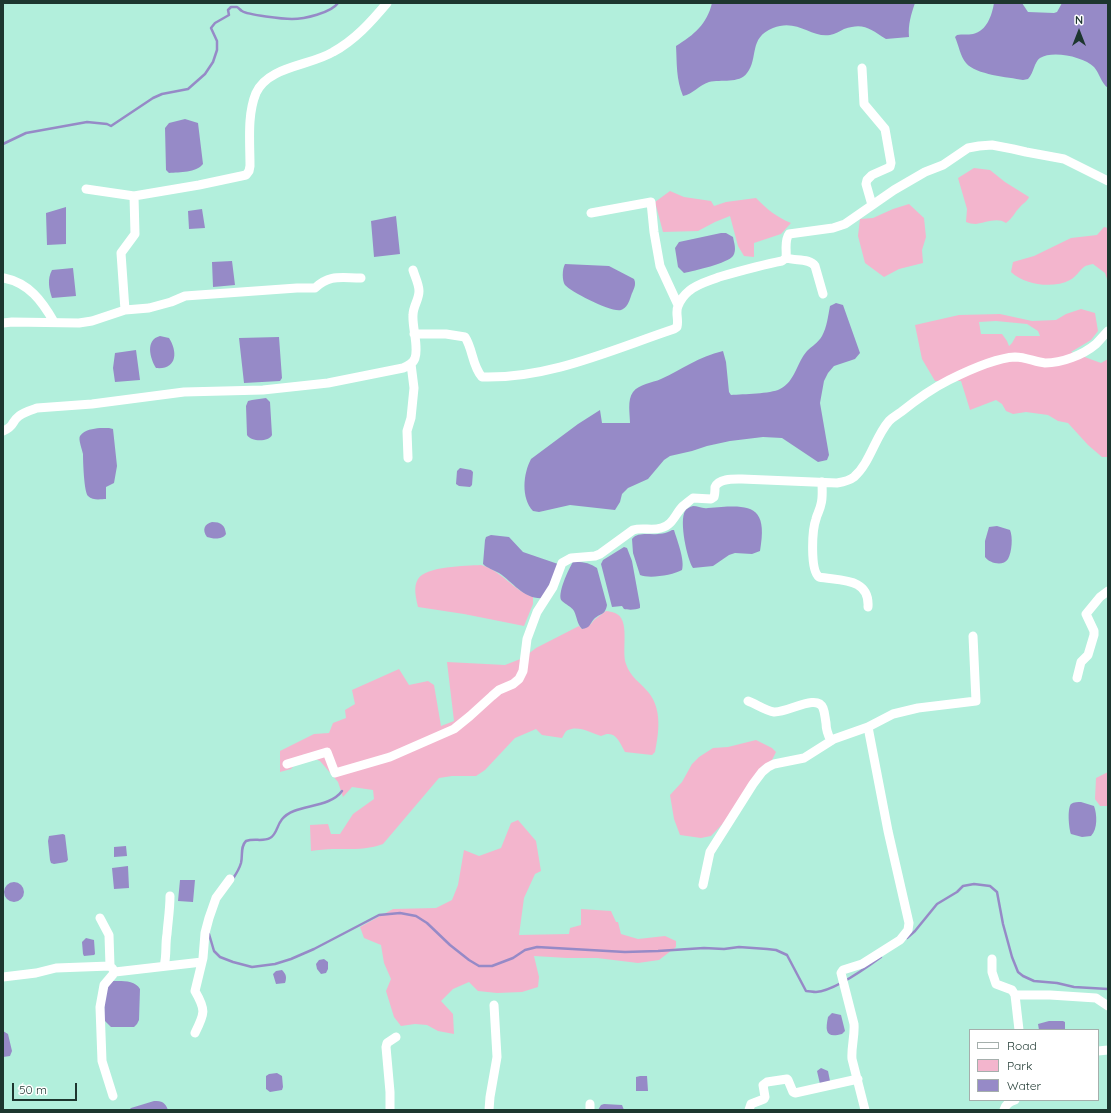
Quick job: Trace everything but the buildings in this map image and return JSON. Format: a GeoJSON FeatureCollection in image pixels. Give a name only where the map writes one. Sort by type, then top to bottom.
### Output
{"type":"FeatureCollection","features":[{"type":"Feature","properties":{"kind":"street"},"geometry":{"type":"LineString","coordinates":[[86,189],[134,196],[199,185],[246,174],[249,171],[250,166],[251,109],[257,92],[264,82],[283,70],[310,62],[332,53],[356,36],[387,3]]}},
{"type":"Feature","properties":{"kind":"street"},"geometry":{"type":"LineString","coordinates":[[862,68],[864,104],[885,129],[891,163],[890,167],[872,175],[867,180],[872,205]]}},
{"type":"Feature","properties":{"kind":"street"},"geometry":{"type":"LineString","coordinates":[[786,258],[786,244],[789,234],[833,228],[845,224],[894,190],[954,159],[968,148],[992,145],[1064,159],[1108,181]]}},
{"type":"Feature","properties":{"kind":"street"},"geometry":{"type":"LineString","coordinates":[[125,310],[121,253],[135,234],[134,196]]}},
{"type":"Feature","properties":{"kind":"street"},"geometry":{"type":"LineString","coordinates":[[591,213],[651,202],[654,232],[660,266],[678,305]]}},
{"type":"Feature","properties":{"kind":"street"},"geometry":{"type":"LineString","coordinates":[[786,258],[794,261],[805,260],[813,262],[823,294]]}},
{"type":"Feature","properties":{"kind":"street"},"geometry":{"type":"LineString","coordinates":[[414,334],[446,334],[465,337],[469,343],[474,363],[482,378],[515,377],[539,373],[568,366],[674,329],[677,327],[678,321],[676,312],[678,305],[689,291],[704,282],[745,269],[782,261],[786,258]]}},
{"type":"Feature","properties":{"kind":"street"},"geometry":{"type":"LineString","coordinates":[[3,431],[11,427],[18,416],[37,408],[92,404],[184,392],[263,390],[328,383],[403,368],[411,364],[415,358],[412,317],[413,308],[419,296],[419,289],[413,270]]}},
{"type":"Feature","properties":{"kind":"street"},"geometry":{"type":"LineString","coordinates":[[3,323],[79,323],[92,321],[125,310],[150,308],[185,296],[315,288],[323,281],[333,277],[361,278]]}},
{"type":"Feature","properties":{"kind":"street"},"geometry":{"type":"LineString","coordinates":[[4,278],[19,282],[29,289],[44,304],[54,322]]}},
{"type":"Feature","properties":{"kind":"street"},"geometry":{"type":"LineString","coordinates":[[288,764],[327,752],[335,774],[390,757],[454,729],[492,696],[500,690],[514,684],[519,679],[524,671],[527,639],[537,612],[553,587],[562,563],[571,558],[595,556],[600,554],[638,528],[660,528],[666,526],[693,498],[711,499],[714,497],[715,488],[718,483],[728,479],[844,482],[854,477],[864,464],[876,440],[890,420],[949,380],[977,368],[1014,357],[1026,358],[1045,363],[1067,359],[1095,345],[1108,331]]}},
{"type":"Feature","properties":{"kind":"street"},"geometry":{"type":"LineString","coordinates":[[408,458],[407,431],[411,418],[414,388],[411,364]]}},
{"type":"Feature","properties":{"kind":"street"},"geometry":{"type":"LineString","coordinates":[[822,482],[821,506],[815,520],[813,532],[815,572],[819,577],[850,581],[859,585],[864,590],[868,598],[868,607]]}},
{"type":"Feature","properties":{"kind":"street"},"geometry":{"type":"LineString","coordinates":[[1077,678],[1081,662],[1088,655],[1094,635],[1086,614],[1100,597],[1108,591]]}},
{"type":"Feature","properties":{"kind":"street"},"geometry":{"type":"LineString","coordinates":[[703,885],[710,852],[762,772],[774,764],[804,758],[831,741],[868,727],[888,716],[905,710],[976,701],[973,636]]}},
{"type":"Feature","properties":{"kind":"street"},"geometry":{"type":"LineString","coordinates":[[748,701],[774,712],[815,701],[823,707],[828,734],[831,741]]}},
{"type":"Feature","properties":{"kind":"street"},"geometry":{"type":"LineString","coordinates":[[865,1110],[852,1059],[854,1024],[841,973],[843,970],[862,964],[900,940],[908,930],[909,923],[888,831],[868,727]]}},
{"type":"Feature","properties":{"kind":"street"},"geometry":{"type":"LineString","coordinates":[[195,1033],[201,1021],[204,1010],[203,1004],[195,991],[202,962],[209,918],[216,898],[230,879]]}},
{"type":"Feature","properties":{"kind":"street"},"geometry":{"type":"LineString","coordinates":[[164,966],[166,959],[166,934],[170,914],[170,896]]}},
{"type":"Feature","properties":{"kind":"street"},"geometry":{"type":"LineString","coordinates":[[100,918],[109,935],[112,969],[104,985],[100,1007],[102,1061],[113,1096]]}},
{"type":"Feature","properties":{"kind":"street"},"geometry":{"type":"LineString","coordinates":[[992,959],[992,972],[996,984],[1012,990],[1014,995],[1019,1029]]}},
{"type":"Feature","properties":{"kind":"street"},"geometry":{"type":"LineString","coordinates":[[3,977],[36,973],[56,968],[112,969],[202,962]]}},
{"type":"Feature","properties":{"kind":"street"},"geometry":{"type":"LineString","coordinates":[[1014,995],[1050,995],[1096,998],[1108,1006]]}},
{"type":"Feature","properties":{"kind":"street"},"geometry":{"type":"LineString","coordinates":[[489,1110],[497,1057],[494,1005]]}},
{"type":"Feature","properties":{"kind":"street"},"geometry":{"type":"LineString","coordinates":[[390,1110],[386,1047],[387,1043],[396,1037]]}},
{"type":"Feature","properties":{"kind":"street"},"geometry":{"type":"LineString","coordinates":[[749,1110],[750,1104],[764,1100],[764,1085],[766,1082],[786,1079],[795,1093],[858,1079]]}},
{"type":"Feature","properties":{"kind":"street"},"geometry":{"type":"LineString","coordinates":[[1004,1110],[1006,1105],[1012,1101]]}},
{"type":"Feature","properties":{"kind":"green space"},"geometry":{"type":"Polygon","coordinates":[[[974,168],[990,170],[1005,182],[1029,197],[1006,223],[999,220],[976,224],[966,222],[967,209],[958,178],[974,168]]]}},
{"type":"Feature","properties":{"kind":"green space"},"geometry":{"type":"Polygon","coordinates":[[[670,191],[684,197],[711,201],[714,206],[726,202],[756,198],[772,212],[791,223],[781,234],[754,243],[754,257],[744,256],[738,246],[730,216],[698,231],[663,232],[655,202],[670,191]]]}},
{"type":"Feature","properties":{"kind":"green space"},"geometry":{"type":"Polygon","coordinates":[[[909,204],[924,218],[926,237],[922,250],[923,263],[899,269],[884,277],[865,263],[858,236],[860,219],[873,218],[909,204]]]}},
{"type":"Feature","properties":{"kind":"green space"},"geometry":{"type":"Polygon","coordinates":[[[1104,227],[1108,228],[1108,282],[1105,273],[1093,264],[1085,266],[1070,280],[1063,283],[1048,285],[1031,283],[1011,272],[1013,262],[1034,256],[1071,238],[1097,235],[1104,227]]]}},
{"type":"Feature","properties":{"kind":"green space"},"geometry":{"type":"Polygon","coordinates":[[[1081,309],[1095,313],[1098,331],[1091,340],[1071,352],[1101,363],[1108,359],[1108,457],[1102,457],[1088,445],[1068,423],[1058,421],[1048,415],[1026,412],[1013,414],[1006,411],[1002,404],[996,400],[970,410],[961,381],[935,381],[922,359],[915,325],[959,315],[1000,314],[1032,321],[1056,320],[1066,314],[1081,309]],[[996,321],[979,322],[981,334],[1002,334],[1009,346],[1016,336],[1040,336],[1038,331],[1027,324],[996,321]]]}},
{"type":"Feature","properties":{"kind":"green space"},"geometry":{"type":"Polygon","coordinates":[[[481,565],[495,572],[519,590],[533,597],[533,604],[524,626],[464,614],[418,607],[415,593],[416,582],[422,575],[437,569],[481,565]]]}},
{"type":"Feature","properties":{"kind":"green space"},"geometry":{"type":"Polygon","coordinates":[[[606,611],[620,616],[624,628],[626,664],[633,676],[649,693],[656,707],[658,714],[658,737],[655,752],[652,755],[625,752],[616,737],[610,734],[601,736],[576,728],[566,731],[562,738],[542,735],[536,729],[515,738],[485,770],[476,776],[452,776],[439,778],[383,844],[365,848],[311,851],[310,825],[328,824],[331,834],[340,834],[353,814],[374,799],[373,790],[352,787],[343,797],[338,782],[320,761],[304,754],[291,769],[280,772],[280,751],[314,734],[329,733],[333,723],[346,718],[345,710],[355,704],[352,690],[399,669],[409,685],[428,681],[434,685],[441,726],[454,721],[447,662],[505,665],[523,658],[536,648],[579,626],[582,629],[591,624],[606,611]]]}},
{"type":"Feature","properties":{"kind":"green space"},"geometry":{"type":"Polygon","coordinates":[[[756,740],[772,748],[776,752],[772,760],[762,766],[745,789],[730,816],[711,836],[701,838],[680,835],[674,819],[670,795],[682,782],[692,764],[699,757],[713,748],[728,747],[756,740]]]}},
{"type":"Feature","properties":{"kind":"green space"},"geometry":{"type":"Polygon","coordinates":[[[1108,772],[1108,806],[1100,806],[1095,799],[1096,778],[1108,772]]]}},
{"type":"Feature","properties":{"kind":"green space"},"geometry":{"type":"Polygon","coordinates":[[[518,820],[536,841],[541,871],[535,874],[524,898],[519,935],[569,934],[570,928],[581,925],[581,909],[611,911],[616,922],[618,922],[621,934],[638,939],[665,936],[676,941],[676,947],[659,960],[638,963],[597,958],[534,956],[539,977],[538,987],[522,992],[497,993],[478,991],[469,982],[453,989],[441,1001],[453,1014],[454,1034],[438,1031],[427,1025],[415,1024],[401,1026],[394,1017],[386,991],[391,979],[384,963],[381,945],[364,938],[360,927],[393,909],[436,908],[452,900],[458,885],[464,850],[479,856],[501,848],[511,823],[518,820]]]}},
{"type":"Feature","properties":{"kind":"water"},"geometry":{"type":"Polygon","coordinates":[[[712,3],[915,3],[909,24],[909,37],[886,39],[862,26],[844,29],[832,35],[816,34],[789,25],[773,28],[765,32],[760,37],[755,49],[751,67],[744,76],[735,80],[709,82],[683,96],[678,77],[676,46],[689,38],[699,28],[707,17],[712,3]]]}},
{"type":"Feature","properties":{"kind":"water"},"geometry":{"type":"Polygon","coordinates":[[[994,3],[1022,3],[1028,12],[1054,13],[1057,12],[1062,3],[1108,3],[1108,88],[1094,67],[1089,63],[1068,56],[1053,55],[1040,58],[1036,62],[1030,77],[1023,80],[984,73],[971,67],[962,57],[955,37],[957,35],[973,34],[982,30],[988,22],[994,3]]]}},
{"type":"Feature","properties":{"kind":"water"},"geometry":{"type":"Polygon","coordinates":[[[185,119],[198,123],[203,164],[192,171],[169,173],[166,170],[165,128],[169,123],[185,119]]]}},
{"type":"Feature","properties":{"kind":"water"},"geometry":{"type":"Polygon","coordinates":[[[66,207],[66,244],[47,245],[46,213],[66,207]]]}},
{"type":"Feature","properties":{"kind":"water"},"geometry":{"type":"Polygon","coordinates":[[[202,209],[205,228],[189,229],[188,211],[202,209]]]}},
{"type":"Feature","properties":{"kind":"water"},"geometry":{"type":"Polygon","coordinates":[[[396,216],[400,254],[374,257],[371,221],[396,216]]]}},
{"type":"Feature","properties":{"kind":"water"},"geometry":{"type":"Polygon","coordinates":[[[726,233],[733,237],[735,251],[730,259],[684,273],[678,267],[675,248],[679,242],[726,233]]]}},
{"type":"Feature","properties":{"kind":"water"},"geometry":{"type":"Polygon","coordinates":[[[232,261],[235,285],[213,287],[212,262],[232,261]]]}},
{"type":"Feature","properties":{"kind":"water"},"geometry":{"type":"Polygon","coordinates":[[[565,264],[609,266],[634,279],[634,288],[628,304],[621,310],[616,310],[601,305],[575,292],[564,283],[563,272],[565,264]]]}},
{"type":"Feature","properties":{"kind":"water"},"geometry":{"type":"Polygon","coordinates":[[[73,268],[76,296],[52,298],[49,277],[52,270],[73,268]]]}},
{"type":"Feature","properties":{"kind":"water"},"geometry":{"type":"Polygon","coordinates":[[[836,303],[843,305],[860,353],[855,359],[834,366],[824,381],[820,403],[829,455],[827,460],[818,462],[782,438],[763,437],[730,441],[670,456],[664,460],[648,479],[628,488],[622,494],[620,502],[615,510],[570,505],[539,512],[533,511],[529,506],[526,500],[524,486],[526,472],[531,459],[578,424],[600,410],[602,423],[630,423],[630,399],[631,395],[636,389],[642,385],[661,379],[706,356],[723,351],[726,362],[729,392],[731,395],[776,391],[789,382],[807,351],[817,343],[824,333],[830,306],[836,303]]]}},
{"type":"Feature","properties":{"kind":"water"},"geometry":{"type":"Polygon","coordinates":[[[160,336],[169,338],[174,349],[174,359],[168,366],[156,368],[150,350],[152,341],[160,336]]]}},
{"type":"Feature","properties":{"kind":"water"},"geometry":{"type":"Polygon","coordinates":[[[279,337],[282,378],[280,381],[244,383],[239,338],[279,337]]]}},
{"type":"Feature","properties":{"kind":"water"},"geometry":{"type":"Polygon","coordinates":[[[136,350],[140,380],[115,382],[113,368],[115,353],[136,350]]]}},
{"type":"Feature","properties":{"kind":"water"},"geometry":{"type":"Polygon","coordinates":[[[266,398],[270,402],[272,435],[264,440],[252,439],[247,435],[246,406],[248,401],[266,398]]]}},
{"type":"Feature","properties":{"kind":"water"},"geometry":{"type":"Polygon","coordinates":[[[92,429],[113,429],[117,466],[114,483],[106,487],[106,499],[92,499],[88,496],[86,489],[80,436],[92,429]]]}},
{"type":"Feature","properties":{"kind":"water"},"geometry":{"type":"Polygon","coordinates":[[[460,468],[471,470],[473,472],[472,485],[470,487],[459,486],[456,484],[457,471],[460,468]]]}},
{"type":"Feature","properties":{"kind":"water"},"geometry":{"type":"Polygon","coordinates":[[[693,506],[706,508],[744,507],[752,510],[758,515],[761,523],[762,535],[760,551],[752,554],[735,553],[729,555],[713,566],[693,568],[686,549],[683,531],[683,516],[688,508],[693,506]]]}},
{"type":"Feature","properties":{"kind":"water"},"geometry":{"type":"Polygon","coordinates":[[[212,522],[220,523],[224,526],[226,534],[224,536],[217,538],[207,537],[204,530],[207,524],[212,522]]]}},
{"type":"Feature","properties":{"kind":"water"},"geometry":{"type":"Polygon","coordinates":[[[997,526],[1010,530],[1012,536],[1011,549],[1008,559],[1003,563],[990,561],[985,557],[985,541],[989,527],[997,526]]]}},
{"type":"Feature","properties":{"kind":"water"},"geometry":{"type":"Polygon","coordinates":[[[674,530],[680,550],[683,566],[682,570],[661,576],[650,577],[640,575],[633,553],[632,539],[635,536],[644,534],[661,534],[674,530]]]}},
{"type":"Feature","properties":{"kind":"water"},"geometry":{"type":"Polygon","coordinates":[[[491,535],[509,537],[523,552],[558,564],[544,598],[537,598],[525,594],[499,573],[483,564],[485,540],[486,537],[491,535]]]}},
{"type":"Feature","properties":{"kind":"water"},"geometry":{"type":"Polygon","coordinates":[[[624,547],[627,548],[632,561],[640,605],[640,608],[630,610],[624,609],[622,606],[612,607],[601,564],[603,560],[624,547]]]}},
{"type":"Feature","properties":{"kind":"water"},"geometry":{"type":"Polygon","coordinates":[[[573,562],[585,563],[597,568],[607,605],[604,613],[596,617],[585,629],[580,627],[574,611],[562,601],[561,598],[564,582],[573,562]]]}},
{"type":"Feature","properties":{"kind":"water"},"geometry":{"type":"Polygon","coordinates":[[[1081,802],[1094,806],[1095,809],[1096,826],[1091,836],[1082,837],[1071,834],[1069,810],[1072,803],[1081,802]]]}},
{"type":"Feature","properties":{"kind":"water"},"geometry":{"type":"Polygon","coordinates":[[[65,835],[68,860],[66,862],[51,863],[48,841],[49,836],[65,835]]]}},
{"type":"Feature","properties":{"kind":"water"},"geometry":{"type":"Polygon","coordinates":[[[126,846],[127,856],[114,857],[114,847],[126,846]]]}},
{"type":"Feature","properties":{"kind":"water"},"geometry":{"type":"Polygon","coordinates":[[[128,866],[129,888],[114,889],[112,868],[128,866]]]}},
{"type":"Feature","properties":{"kind":"water"},"geometry":{"type":"Polygon","coordinates":[[[180,880],[195,880],[193,902],[178,901],[180,880]]]}},
{"type":"Feature","properties":{"kind":"water"},"geometry":{"type":"Polygon","coordinates":[[[14,882],[21,885],[24,892],[21,899],[14,902],[7,899],[4,892],[7,885],[14,882]]]}},
{"type":"Feature","properties":{"kind":"water"},"geometry":{"type":"Polygon","coordinates":[[[86,938],[94,940],[94,955],[84,956],[83,954],[82,942],[86,938]]]}},
{"type":"Feature","properties":{"kind":"water"},"geometry":{"type":"Polygon","coordinates":[[[324,959],[328,962],[328,969],[326,973],[321,974],[317,969],[316,964],[319,960],[324,959]]]}},
{"type":"Feature","properties":{"kind":"water"},"geometry":{"type":"Polygon","coordinates":[[[282,970],[286,976],[285,983],[276,984],[273,974],[276,971],[282,970]]]}},
{"type":"Feature","properties":{"kind":"water"},"geometry":{"type":"Polygon","coordinates":[[[113,981],[132,983],[140,989],[139,1020],[134,1027],[111,1027],[104,1020],[104,1004],[107,989],[109,984],[113,981]]]}},
{"type":"Feature","properties":{"kind":"water"},"geometry":{"type":"Polygon","coordinates":[[[832,1013],[841,1015],[845,1031],[842,1034],[833,1035],[828,1033],[828,1017],[832,1013]]]}},
{"type":"Feature","properties":{"kind":"water"},"geometry":{"type":"Polygon","coordinates":[[[1049,1021],[1063,1021],[1065,1022],[1065,1029],[1039,1029],[1038,1024],[1049,1021]]]}},
{"type":"Feature","properties":{"kind":"water"},"geometry":{"type":"Polygon","coordinates":[[[3,1031],[8,1034],[12,1051],[10,1056],[3,1057],[3,1031]]]}},
{"type":"Feature","properties":{"kind":"water"},"geometry":{"type":"Polygon","coordinates":[[[821,1068],[828,1071],[830,1081],[820,1084],[817,1071],[821,1068]]]}},
{"type":"Feature","properties":{"kind":"water"},"geometry":{"type":"Polygon","coordinates":[[[277,1073],[282,1076],[282,1090],[270,1092],[266,1089],[266,1076],[277,1073]]]}},
{"type":"Feature","properties":{"kind":"water"},"geometry":{"type":"Polygon","coordinates":[[[647,1076],[648,1091],[636,1091],[636,1077],[647,1076]]]}},
{"type":"Feature","properties":{"kind":"water"},"geometry":{"type":"Polygon","coordinates":[[[154,1101],[163,1102],[168,1110],[129,1110],[131,1108],[154,1101]]]}},
{"type":"Feature","properties":{"kind":"water"},"geometry":{"type":"Polygon","coordinates":[[[601,1105],[622,1105],[624,1110],[598,1110],[601,1105]]]}},
{"type":"Feature","properties":{"kind":"waterway"},"geometry":{"type":"LineString","coordinates":[[3,144],[26,133],[87,122],[107,124],[111,126],[153,98],[162,94],[188,89],[205,74],[213,62],[217,50],[217,41],[211,28],[215,23],[229,15],[228,10],[231,7],[237,7],[242,11],[251,14],[292,19],[310,17],[330,10],[338,3]]}},
{"type":"Feature","properties":{"kind":"waterway"},"geometry":{"type":"LineString","coordinates":[[232,880],[242,860],[242,848],[246,841],[264,840],[270,838],[275,833],[280,822],[288,814],[326,802],[338,796],[342,791]]}},
{"type":"Feature","properties":{"kind":"waterway"},"geometry":{"type":"LineString","coordinates":[[907,938],[915,931],[937,904],[957,892],[963,886],[974,884],[990,886],[997,892],[1003,924],[1012,957],[1018,972],[1034,981],[1057,983],[1074,987],[1108,989]]}},
{"type":"Feature","properties":{"kind":"waterway"},"geometry":{"type":"LineString","coordinates":[[209,934],[214,951],[220,957],[252,967],[275,964],[291,959],[314,949],[379,915],[400,913],[416,916],[427,923],[450,945],[479,966],[492,966],[513,958],[525,950],[537,947],[625,952],[704,948],[724,949],[739,947],[767,949],[776,950],[787,955],[806,991],[816,992],[832,988],[859,973],[881,957]]}}]}
